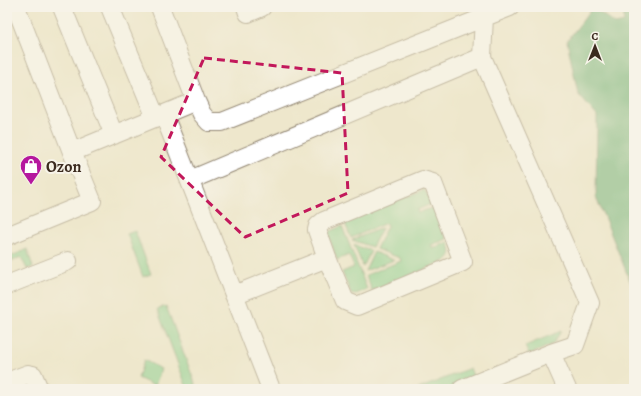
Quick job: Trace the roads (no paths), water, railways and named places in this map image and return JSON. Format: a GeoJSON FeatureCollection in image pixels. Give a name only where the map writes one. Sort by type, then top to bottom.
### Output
{"type":"FeatureCollection","features":[{"type":"Feature","properties":{"kind":"lane"},"geometry":{"type":"LineString","coordinates":[[7,236],[92,201],[16,7]]}},
{"type":"Feature","properties":{"kind":"lane"},"geometry":{"type":"LineString","coordinates":[[62,7],[114,135]]}},
{"type":"Feature","properties":{"kind":"lane"},"geometry":{"type":"LineString","coordinates":[[110,7],[190,180],[271,389]]}},
{"type":"Feature","properties":{"kind":"lane"},"geometry":{"type":"LineString","coordinates":[[160,7],[196,102],[202,114],[209,122],[222,122],[510,7]]}},
{"type":"Feature","properties":{"kind":"lane"},"geometry":{"type":"LineString","coordinates":[[246,7],[248,13],[262,7]]}},
{"type":"Feature","properties":{"kind":"lane"},"geometry":{"type":"LineString","coordinates":[[462,389],[575,345],[590,303],[482,57],[484,17]]}},
{"type":"Feature","properties":{"kind":"lane"},"geometry":{"type":"LineString","coordinates":[[190,180],[482,57]]}},
{"type":"Feature","properties":{"kind":"lane"},"geometry":{"type":"LineString","coordinates":[[72,152],[196,102]]}},
{"type":"Feature","properties":{"kind":"lane"},"geometry":{"type":"LineString","coordinates":[[423,180],[433,183],[463,262],[357,306],[345,301],[327,258],[318,230],[318,226],[324,221],[423,180]]}},
{"type":"Feature","properties":{"kind":"lane"},"geometry":{"type":"LineString","coordinates":[[234,296],[327,258]]}},
{"type":"Feature","properties":{"kind":"lane"},"geometry":{"type":"LineString","coordinates":[[7,285],[68,261]]}},
{"type":"Feature","properties":{"kind":"lane"},"geometry":{"type":"LineString","coordinates":[[552,353],[567,389]]}},
{"type":"Feature","properties":{"kind":"lane"},"geometry":{"type":"LineString","coordinates":[[7,382],[28,374],[33,375],[39,389]]}},
{"type":"Feature","properties":{"kind":"place","name":"Ozon"},"geometry":{"type":"Point","coordinates":[31,186]}}]}
